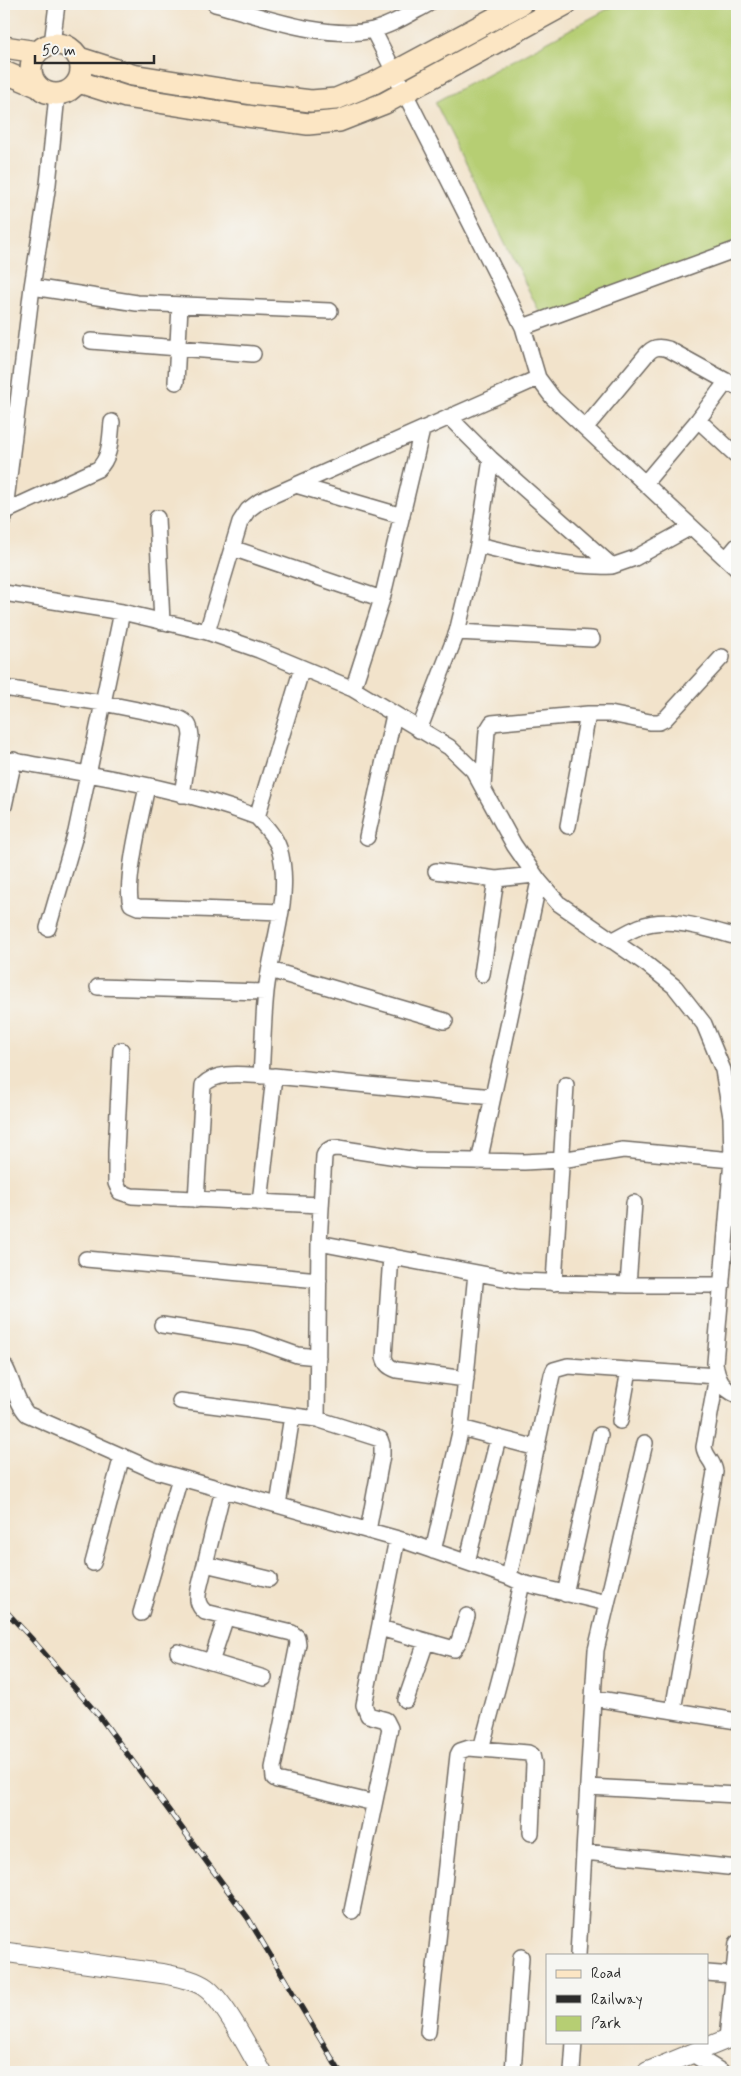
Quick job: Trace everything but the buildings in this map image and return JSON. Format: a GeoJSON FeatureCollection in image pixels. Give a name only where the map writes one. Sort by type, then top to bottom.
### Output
{"type":"FeatureCollection","features":[{"type":"Feature","properties":{"kind":"main road"},"geometry":{"type":"LineString","coordinates":[[4,47],[45,48],[68,46],[79,58],[132,75],[252,94],[311,101],[336,99],[374,83],[521,4]]}},
{"type":"Feature","properties":{"kind":"main road"},"geometry":{"type":"LineString","coordinates":[[78,82],[126,97],[247,116],[308,124],[339,121],[385,103],[566,4]]}},
{"type":"Feature","properties":{"kind":"main road"},"geometry":{"type":"LineString","coordinates":[[37,86],[31,73],[33,59],[45,48]]}},
{"type":"Feature","properties":{"kind":"main road"},"geometry":{"type":"LineString","coordinates":[[4,72],[37,86],[43,91],[57,95],[73,89],[78,82],[82,74],[79,58]]}},
{"type":"Feature","properties":{"kind":"street"},"geometry":{"type":"LineString","coordinates":[[45,48],[57,4]]}},
{"type":"Feature","properties":{"kind":"street"},"geometry":{"type":"LineString","coordinates":[[215,4],[321,32],[348,33],[373,30],[398,20],[428,4]]}},
{"type":"Feature","properties":{"kind":"street"},"geometry":{"type":"LineString","coordinates":[[373,30],[406,92],[523,327],[538,378],[553,398],[732,564],[737,546]]}},
{"type":"Feature","properties":{"kind":"street"},"geometry":{"type":"LineString","coordinates":[[57,95],[48,184],[8,454],[4,515],[98,469],[105,462],[108,453],[112,422]]}},
{"type":"Feature","properties":{"kind":"street"},"geometry":{"type":"LineString","coordinates":[[523,327],[737,249]]}},
{"type":"Feature","properties":{"kind":"street"},"geometry":{"type":"LineString","coordinates":[[32,287],[100,299],[180,306],[330,311]]}},
{"type":"Feature","properties":{"kind":"street"},"geometry":{"type":"LineString","coordinates":[[176,382],[180,306]]}},
{"type":"Feature","properties":{"kind":"street"},"geometry":{"type":"LineString","coordinates":[[91,341],[253,354]]}},
{"type":"Feature","properties":{"kind":"street"},"geometry":{"type":"LineString","coordinates":[[586,428],[652,349],[659,347],[668,349],[732,384],[698,420],[645,483]]}},
{"type":"Feature","properties":{"kind":"street"},"geometry":{"type":"LineString","coordinates":[[207,632],[240,522],[248,510],[260,501],[538,378]]}},
{"type":"Feature","properties":{"kind":"street"},"geometry":{"type":"LineString","coordinates":[[449,418],[491,460],[612,566]]}},
{"type":"Feature","properties":{"kind":"street"},"geometry":{"type":"LineString","coordinates":[[698,420],[737,456]]}},
{"type":"Feature","properties":{"kind":"street"},"geometry":{"type":"LineString","coordinates":[[353,689],[382,599],[422,430]]}},
{"type":"Feature","properties":{"kind":"street"},"geometry":{"type":"LineString","coordinates":[[419,730],[457,632],[478,545],[491,460]]}},
{"type":"Feature","properties":{"kind":"street"},"geometry":{"type":"LineString","coordinates":[[296,485],[402,516]]}},
{"type":"Feature","properties":{"kind":"street"},"geometry":{"type":"LineString","coordinates":[[157,518],[162,622]]}},
{"type":"Feature","properties":{"kind":"street"},"geometry":{"type":"LineString","coordinates":[[478,545],[564,564],[591,567],[612,566],[635,558],[691,527]]}},
{"type":"Feature","properties":{"kind":"street"},"geometry":{"type":"LineString","coordinates":[[232,548],[382,599]]}},
{"type":"Feature","properties":{"kind":"street"},"geometry":{"type":"LineString","coordinates":[[4,593],[122,612],[207,632],[259,650],[353,689],[449,747],[473,770],[514,845],[536,878],[558,903],[645,963],[675,987],[704,1024],[723,1070],[731,1117],[734,1177],[714,1363],[716,1376],[704,1447],[706,1456],[714,1466],[715,1472],[673,1710]]}},
{"type":"Feature","properties":{"kind":"street"},"geometry":{"type":"LineString","coordinates":[[48,928],[76,832],[122,612]]}},
{"type":"Feature","properties":{"kind":"street"},"geometry":{"type":"LineString","coordinates":[[457,632],[592,639]]}},
{"type":"Feature","properties":{"kind":"street"},"geometry":{"type":"LineString","coordinates":[[483,786],[487,731],[492,724],[588,714],[610,714],[659,722],[665,718],[722,657]]}},
{"type":"Feature","properties":{"kind":"street"},"geometry":{"type":"LineString","coordinates":[[256,817],[302,668]]}},
{"type":"Feature","properties":{"kind":"street"},"geometry":{"type":"LineString","coordinates":[[4,688],[103,703],[178,718],[187,722],[190,727],[191,736],[182,795]]}},
{"type":"Feature","properties":{"kind":"street"},"geometry":{"type":"LineString","coordinates":[[568,826],[588,714]]}},
{"type":"Feature","properties":{"kind":"street"},"geometry":{"type":"LineString","coordinates":[[367,837],[394,715]]}},
{"type":"Feature","properties":{"kind":"street"},"geometry":{"type":"LineString","coordinates":[[4,806],[9,759],[148,787],[233,808],[256,817],[270,832],[279,848],[283,890],[281,912],[266,992],[268,1076],[260,1202]]}},
{"type":"Feature","properties":{"kind":"street"},"geometry":{"type":"LineString","coordinates":[[148,787],[133,857],[130,888],[131,904],[138,907],[281,912]]}},
{"type":"Feature","properties":{"kind":"street"},"geometry":{"type":"LineString","coordinates":[[436,871],[496,879],[536,878]]}},
{"type":"Feature","properties":{"kind":"street"},"geometry":{"type":"LineString","coordinates":[[479,1162],[494,1097],[536,878]]}},
{"type":"Feature","properties":{"kind":"street"},"geometry":{"type":"LineString","coordinates":[[482,974],[496,879]]}},
{"type":"Feature","properties":{"kind":"street"},"geometry":{"type":"LineString","coordinates":[[612,941],[640,926],[664,923],[691,925],[737,937]]}},
{"type":"Feature","properties":{"kind":"street"},"geometry":{"type":"LineString","coordinates":[[270,970],[446,1021]]}},
{"type":"Feature","properties":{"kind":"street"},"geometry":{"type":"LineString","coordinates":[[98,987],[266,992]]}},
{"type":"Feature","properties":{"kind":"street"},"geometry":{"type":"LineString","coordinates":[[120,1050],[116,1152],[116,1183],[120,1192],[132,1196],[320,1206]]}},
{"type":"Feature","properties":{"kind":"street"},"geometry":{"type":"LineString","coordinates":[[196,1200],[203,1085],[210,1078],[220,1075],[268,1076],[494,1097]]}},
{"type":"Feature","properties":{"kind":"street"},"geometry":{"type":"LineString","coordinates":[[554,1283],[566,1085]]}},
{"type":"Feature","properties":{"kind":"street"},"geometry":{"type":"LineString","coordinates":[[317,1419],[320,1206],[326,1151],[331,1148],[417,1160],[479,1162],[561,1160],[623,1150],[732,1160]]}},
{"type":"Feature","properties":{"kind":"street"},"geometry":{"type":"LineString","coordinates":[[628,1285],[634,1203]]}},
{"type":"Feature","properties":{"kind":"street"},"geometry":{"type":"LineString","coordinates":[[319,1244],[519,1281],[628,1285],[722,1285]]}},
{"type":"Feature","properties":{"kind":"street"},"geometry":{"type":"LineString","coordinates":[[391,1256],[385,1362],[389,1367],[396,1370],[466,1379]]}},
{"type":"Feature","properties":{"kind":"street"},"geometry":{"type":"LineString","coordinates":[[86,1260],[319,1280]]}},
{"type":"Feature","properties":{"kind":"street"},"geometry":{"type":"LineString","coordinates":[[433,1551],[461,1428],[476,1273]]}},
{"type":"Feature","properties":{"kind":"street"},"geometry":{"type":"LineString","coordinates":[[162,1325],[252,1339],[297,1355],[318,1357]]}},
{"type":"Feature","properties":{"kind":"street"},"geometry":{"type":"LineString","coordinates":[[4,1365],[22,1409],[27,1414],[153,1470],[397,1539],[516,1580],[607,1604]]}},
{"type":"Feature","properties":{"kind":"street"},"geometry":{"type":"LineString","coordinates":[[481,1749],[504,1663],[537,1448],[554,1370],[568,1366],[716,1376]]}},
{"type":"Feature","properties":{"kind":"street"},"geometry":{"type":"LineString","coordinates":[[620,1421],[629,1370]]}},
{"type":"Feature","properties":{"kind":"street"},"geometry":{"type":"LineString","coordinates":[[716,1376],[724,1387],[737,1395]]}},
{"type":"Feature","properties":{"kind":"street"},"geometry":{"type":"LineString","coordinates":[[180,1401],[317,1419],[380,1439],[382,1455],[368,1531]]}},
{"type":"Feature","properties":{"kind":"street"},"geometry":{"type":"LineString","coordinates":[[278,1505],[292,1416]]}},
{"type":"Feature","properties":{"kind":"street"},"geometry":{"type":"LineString","coordinates":[[461,1428],[537,1448]]}},
{"type":"Feature","properties":{"kind":"street"},"geometry":{"type":"LineString","coordinates":[[565,1594],[600,1435]]}},
{"type":"Feature","properties":{"kind":"street"},"geometry":{"type":"LineString","coordinates":[[466,1562],[498,1438]]}},
{"type":"Feature","properties":{"kind":"street"},"geometry":{"type":"LineString","coordinates":[[578,1954],[596,1650],[645,1443]]}},
{"type":"Feature","properties":{"kind":"street"},"geometry":{"type":"LineString","coordinates":[[93,1563],[122,1456]]}},
{"type":"Feature","properties":{"kind":"street"},"geometry":{"type":"LineString","coordinates":[[141,1613],[180,1478]]}},
{"type":"Feature","properties":{"kind":"street"},"geometry":{"type":"LineString","coordinates":[[223,1490],[205,1564],[198,1599],[199,1607],[205,1612],[292,1633],[297,1637],[298,1644],[273,1768],[274,1778],[374,1803]]}},
{"type":"Feature","properties":{"kind":"street"},"geometry":{"type":"LineString","coordinates":[[352,1911],[390,1728],[386,1720],[368,1716],[365,1711],[397,1539]]}},
{"type":"Feature","properties":{"kind":"street"},"geometry":{"type":"LineString","coordinates":[[205,1564],[269,1579]]}},
{"type":"Feature","properties":{"kind":"street"},"geometry":{"type":"LineString","coordinates":[[380,1628],[454,1649],[459,1641],[467,1616]]}},
{"type":"Feature","properties":{"kind":"street"},"geometry":{"type":"LineString","coordinates":[[211,1662],[226,1617]]}},
{"type":"Feature","properties":{"kind":"street"},"geometry":{"type":"LineString","coordinates":[[406,1700],[426,1642]]}},
{"type":"Feature","properties":{"kind":"street"},"geometry":{"type":"LineString","coordinates":[[178,1652],[264,1678]]}},
{"type":"Feature","properties":{"kind":"street"},"geometry":{"type":"LineString","coordinates":[[593,1698],[737,1721]]}},
{"type":"Feature","properties":{"kind":"street"},"geometry":{"type":"LineString","coordinates":[[428,2032],[458,1755],[464,1749],[528,1753],[532,1755],[534,1764],[531,1833]]}},
{"type":"Feature","properties":{"kind":"street"},"geometry":{"type":"LineString","coordinates":[[588,1787],[737,1795]]}},
{"type":"Feature","properties":{"kind":"street"},"geometry":{"type":"LineString","coordinates":[[585,1852],[737,1868]]}},
{"type":"Feature","properties":{"kind":"street"},"geometry":{"type":"LineString","coordinates":[[646,2072],[732,2036],[733,1975],[737,1943]]}},
{"type":"Feature","properties":{"kind":"street"},"geometry":{"type":"LineString","coordinates":[[4,1952],[165,1974],[205,1987],[218,1999],[262,2072]]}},
{"type":"Feature","properties":{"kind":"street"},"geometry":{"type":"LineString","coordinates":[[513,2072],[521,1957]]}},
{"type":"Feature","properties":{"kind":"street"},"geometry":{"type":"LineString","coordinates":[[708,1973],[733,1975]]}},
{"type":"Feature","properties":{"kind":"street"},"geometry":{"type":"LineString","coordinates":[[572,2072],[574,2044]]}},
{"type":"Feature","properties":{"kind":"street"},"geometry":{"type":"LineString","coordinates":[[691,2053],[722,2072]]}},
{"type":"Feature","properties":{"kind":"green space"},"geometry":{"type":"Polygon","coordinates":[[[617,4],[737,4],[737,249],[546,325],[435,102],[617,4]]]}},
{"type":"Feature","properties":{"kind":"railway"},"geometry":{"type":"LineString","coordinates":[[4,1609],[100,1717],[248,1918],[340,2072]]}}]}
